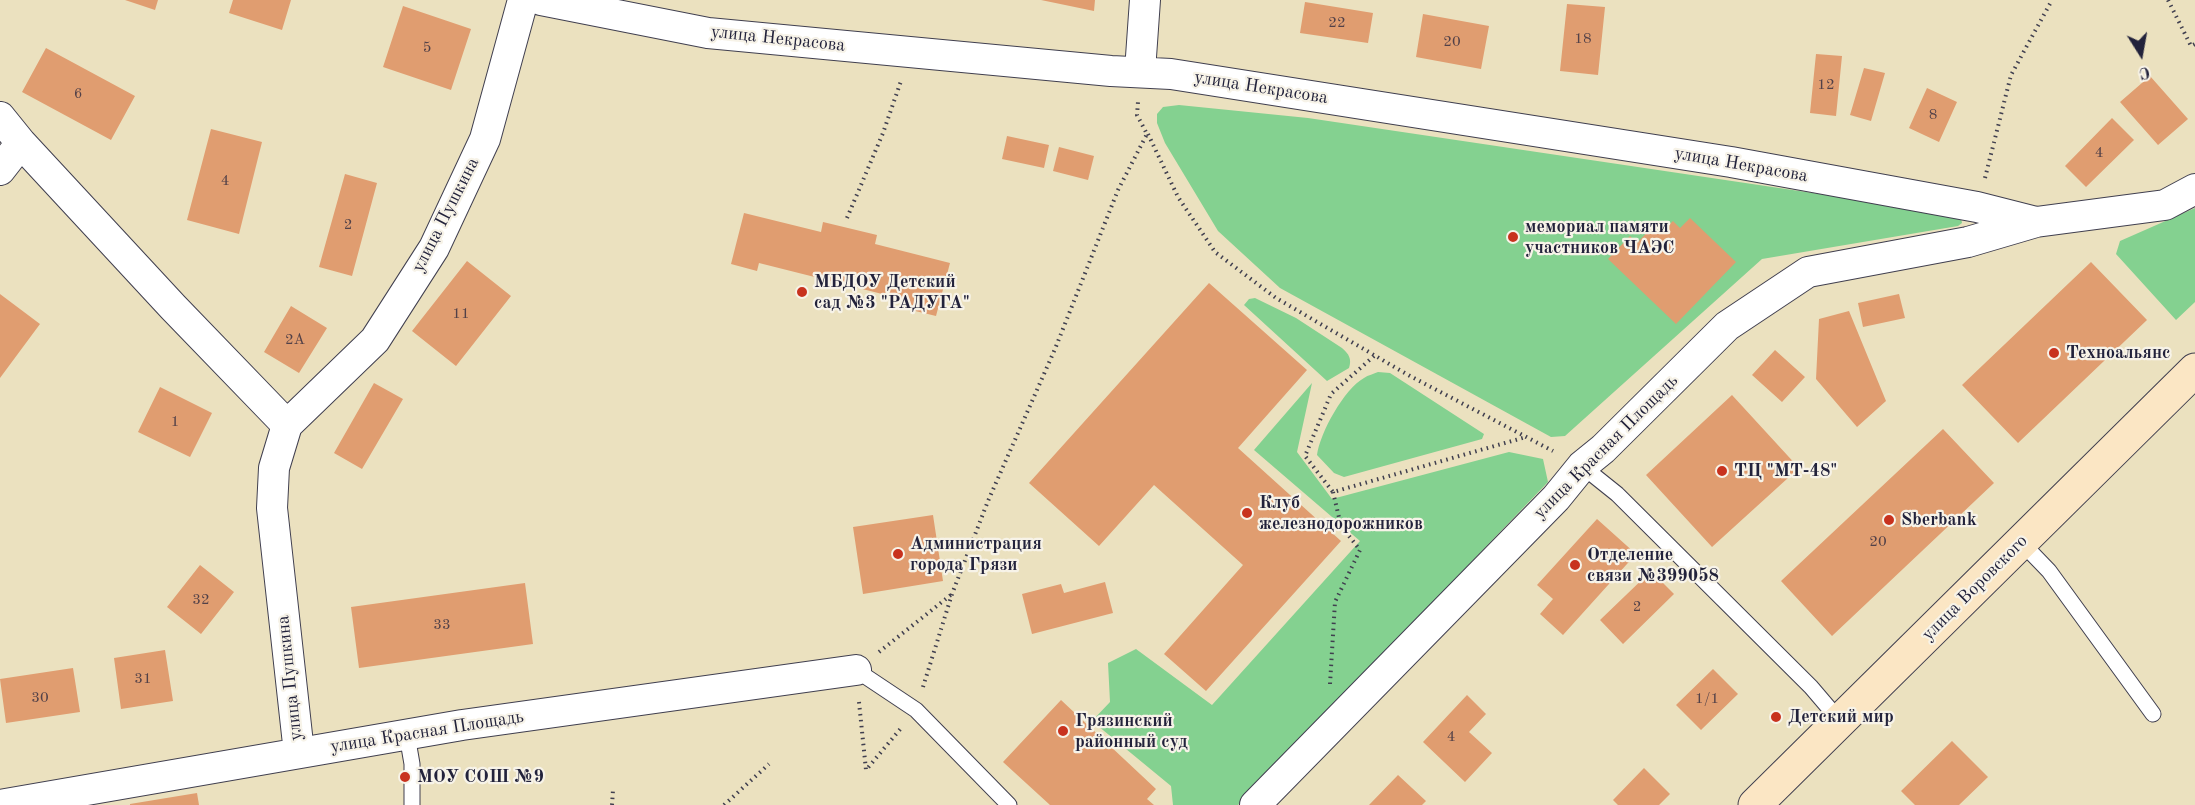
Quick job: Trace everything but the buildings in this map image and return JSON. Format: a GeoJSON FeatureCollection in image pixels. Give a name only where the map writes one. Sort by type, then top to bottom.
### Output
{"type":"FeatureCollection","features":[{"type":"Feature","properties":{"kind":"main road","name":"улица Воровского"},"geometry":{"type":"LineString","coordinates":[[1755,805],[2195,370]]}},
{"type":"Feature","properties":{"kind":"street","name":"улица Пушкина"},"geometry":{"type":"LineString","coordinates":[[298,753],[272,508],[274,468],[287,425],[375,340],[434,248],[484,139],[523,0]]}},
{"type":"Feature","properties":{"kind":"street","name":"улица Некрасова"},"geometry":{"type":"LineString","coordinates":[[541,0],[708,33],[1171,74],[1731,162],[1977,207],[2036,222],[2164,205],[2195,189]]}},
{"type":"Feature","properties":{"kind":"street"},"geometry":{"type":"LineString","coordinates":[[1129,71],[1145,0]]}},
{"type":"Feature","properties":{"kind":"street"},"geometry":{"type":"LineString","coordinates":[[0,117],[21,143],[173,307],[287,425]]}},
{"type":"Feature","properties":{"kind":"street"},"geometry":{"type":"LineString","coordinates":[[0,170],[21,143]]}},
{"type":"Feature","properties":{"kind":"street"},"geometry":{"type":"LineString","coordinates":[[1968,242],[1989,228],[1977,207]]}},
{"type":"Feature","properties":{"kind":"street","name":"улица Красная Площадь"},"geometry":{"type":"LineString","coordinates":[[1255,805],[1556,498],[1582,466],[1603,449],[1727,326],[1808,272],[1968,242],[2036,222]]}},
{"type":"Feature","properties":{"kind":"street","name":"улица Красная Площадь"},"geometry":{"type":"LineString","coordinates":[[0,805],[462,725],[856,670]]}},
{"type":"Feature","properties":{"kind":"lane"},"geometry":{"type":"LineString","coordinates":[[1582,466],[1617,494],[1811,687],[1840,721]]}},
{"type":"Feature","properties":{"kind":"lane"},"geometry":{"type":"LineString","coordinates":[[2021,542],[2049,571],[2153,714]]}},
{"type":"Feature","properties":{"kind":"lane"},"geometry":{"type":"LineString","coordinates":[[856,670],[916,710],[1009,805]]}},
{"type":"Feature","properties":{"kind":"lane"},"geometry":{"type":"LineString","coordinates":[[407,735],[412,764],[412,805]]}},
{"type":"Feature","properties":{"kind":"path"},"geometry":{"type":"LineString","coordinates":[[1977,207],[2011,75],[2052,0]]}},
{"type":"Feature","properties":{"kind":"path"},"geometry":{"type":"LineString","coordinates":[[2168,0],[2194,46]]}},
{"type":"Feature","properties":{"kind":"path"},"geometry":{"type":"LineString","coordinates":[[848,219],[883,133],[911,52]]}},
{"type":"Feature","properties":{"kind":"path"},"geometry":{"type":"LineString","coordinates":[[1129,71],[1137,116],[1178,197],[1215,252],[1276,298],[1374,356],[1582,466]]}},
{"type":"Feature","properties":{"kind":"path"},"geometry":{"type":"LineString","coordinates":[[952,594],[856,670],[866,770],[916,710],[952,594],[988,501],[1055,349],[1118,190],[1147,134]]}},
{"type":"Feature","properties":{"kind":"path"},"geometry":{"type":"LineString","coordinates":[[1328,730],[1335,602],[1360,550],[1341,526],[1333,492],[1305,456],[1330,394],[1374,356]]}},
{"type":"Feature","properties":{"kind":"path"},"geometry":{"type":"LineString","coordinates":[[1333,492],[1527,437]]}},
{"type":"Feature","properties":{"kind":"path"},"geometry":{"type":"LineString","coordinates":[[724,805],[769,765]]}},
{"type":"Feature","properties":{"kind":"path"},"geometry":{"type":"LineString","coordinates":[[612,805],[613,790]]}},
{"type":"Feature","properties":{"kind":"green space"},"geometry":{"type":"Polygon","coordinates":[[[1179,105],[1308,118],[1954,214],[1961,218],[1962,223],[1958,226],[1762,259],[1565,436],[1551,437],[1280,288],[1218,231],[1165,143],[1157,123],[1157,114],[1163,107],[1179,105]]]}},
{"type":"Feature","properties":{"kind":"green space"},"geometry":{"type":"Polygon","coordinates":[[[2195,208],[2195,302],[2176,320],[2116,254],[2120,241],[2195,208]]]}},
{"type":"Feature","properties":{"kind":"green space"},"geometry":{"type":"Polygon","coordinates":[[[1255,298],[1296,318],[1342,348],[1349,357],[1349,368],[1327,381],[1244,305],[1249,299],[1255,298]]]}},
{"type":"Feature","properties":{"kind":"green space"},"geometry":{"type":"Polygon","coordinates":[[[1378,372],[1390,373],[1484,434],[1482,439],[1344,477],[1334,473],[1317,455],[1323,435],[1341,401],[1356,384],[1378,372]]]}},
{"type":"Feature","properties":{"kind":"green space"},"geometry":{"type":"Polygon","coordinates":[[[1312,383],[1297,452],[1332,499],[1509,452],[1543,459],[1548,482],[1238,805],[1173,805],[1171,786],[1092,721],[1110,702],[1108,663],[1136,649],[1212,705],[1360,541],[1254,450],[1312,383]]]}},
{"type":"Feature","properties":{"kind":"place","name":"мемориал памяти участников ЧАЭС"},"geometry":{"type":"Point","coordinates":[1513,237]}},
{"type":"Feature","properties":{"kind":"place","name":"МБДОУ Детский сад №3 \"РАДУГА\""},"geometry":{"type":"Point","coordinates":[802,292]}},
{"type":"Feature","properties":{"kind":"place","name":"Техноальянс"},"geometry":{"type":"Point","coordinates":[2054,353]}},
{"type":"Feature","properties":{"kind":"place","name":"ТЦ \"МТ-48\""},"geometry":{"type":"Point","coordinates":[1722,471]}},
{"type":"Feature","properties":{"kind":"place","name":"Клуб железнодорожников"},"geometry":{"type":"Point","coordinates":[1247,513]}},
{"type":"Feature","properties":{"kind":"place","name":"Sberbank"},"geometry":{"type":"Point","coordinates":[1889,520]}},
{"type":"Feature","properties":{"kind":"place","name":"Администрация города Грязи"},"geometry":{"type":"Point","coordinates":[898,554]}},
{"type":"Feature","properties":{"kind":"place","name":"Отделение связи №399058"},"geometry":{"type":"Point","coordinates":[1575,565]}},
{"type":"Feature","properties":{"kind":"place","name":"Детский мир"},"geometry":{"type":"Point","coordinates":[1776,717]}},
{"type":"Feature","properties":{"kind":"place","name":"Грязинский районный суд"},"geometry":{"type":"Point","coordinates":[1063,731]}},
{"type":"Feature","properties":{"kind":"place","name":"МОУ СОШ №9"},"geometry":{"type":"Point","coordinates":[405,777]}}]}
